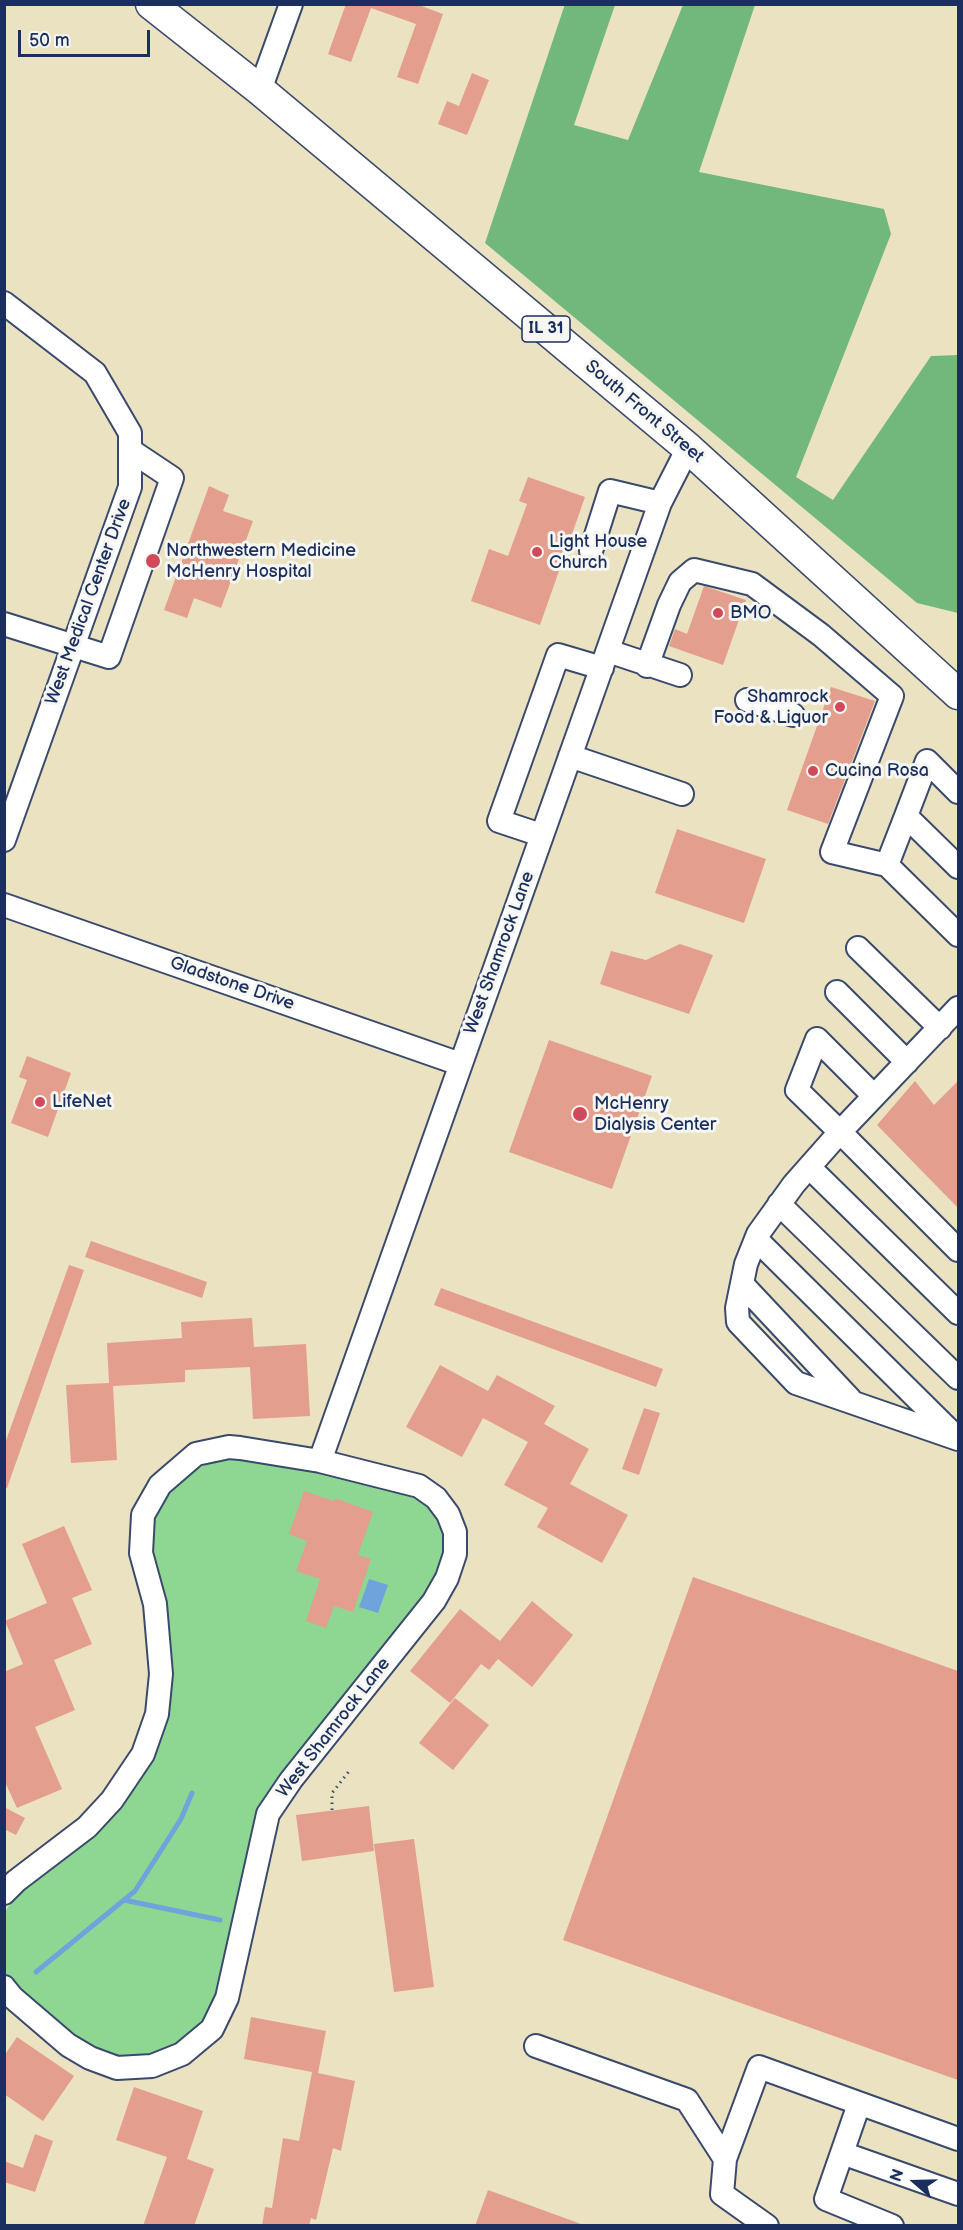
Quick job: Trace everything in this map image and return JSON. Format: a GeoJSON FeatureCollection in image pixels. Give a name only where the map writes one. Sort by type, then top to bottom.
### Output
{"type":"FeatureCollection","features":[{"type":"Feature","properties":{"kind":"main road","name":"South Front Street"},"geometry":{"type":"LineString","coordinates":[[151,4],[260,90],[688,448],[958,694]]}},
{"type":"Feature","properties":{"kind":"street"},"geometry":{"type":"LineString","coordinates":[[260,90],[291,4]]}},
{"type":"Feature","properties":{"kind":"street","name":"West Medical Center Drive"},"geometry":{"type":"LineString","coordinates":[[4,303],[95,373],[130,433],[130,487],[5,840]]}},
{"type":"Feature","properties":{"kind":"street","name":"West Shamrock Lane"},"geometry":{"type":"LineString","coordinates":[[320,1461],[660,503],[688,448]]}},
{"type":"Feature","properties":{"kind":"street"},"geometry":{"type":"LineString","coordinates":[[4,624],[109,657],[172,478],[130,450]]}},
{"type":"Feature","properties":{"kind":"street"},"geometry":{"type":"LineString","coordinates":[[591,551],[610,491],[660,503]]}},
{"type":"Feature","properties":{"kind":"street"},"geometry":{"type":"LineString","coordinates":[[647,666],[669,605],[680,582],[694,570],[752,584],[821,635],[892,696],[832,852],[887,865],[958,935]]}},
{"type":"Feature","properties":{"kind":"street"},"geometry":{"type":"LineString","coordinates":[[542,835],[499,821],[558,655],[605,659],[647,666],[680,675]]}},
{"type":"Feature","properties":{"kind":"street"},"geometry":{"type":"LineString","coordinates":[[747,700],[793,715]]}},
{"type":"Feature","properties":{"kind":"street"},"geometry":{"type":"LineString","coordinates":[[570,756],[682,794]]}},
{"type":"Feature","properties":{"kind":"street"},"geometry":{"type":"LineString","coordinates":[[887,865],[927,760],[958,792]]}},
{"type":"Feature","properties":{"kind":"street"},"geometry":{"type":"LineString","coordinates":[[906,816],[958,867]]}},
{"type":"Feature","properties":{"kind":"street","name":"Gladstone Drive"},"geometry":{"type":"LineString","coordinates":[[4,905],[460,1064]]}},
{"type":"Feature","properties":{"kind":"street"},"geometry":{"type":"LineString","coordinates":[[858,948],[940,1028]]}},
{"type":"Feature","properties":{"kind":"street"},"geometry":{"type":"LineString","coordinates":[[837,992],[907,1062]]}},
{"type":"Feature","properties":{"kind":"street"},"geometry":{"type":"LineString","coordinates":[[756,1239],[958,1439],[796,1383],[738,1322],[737,1308],[746,1264],[756,1239],[779,1204],[840,1132],[958,1008]]}},
{"type":"Feature","properties":{"kind":"street"},"geometry":{"type":"LineString","coordinates":[[874,1096],[817,1039],[796,1090],[958,1250]]}},
{"type":"Feature","properties":{"kind":"street"},"geometry":{"type":"LineString","coordinates":[[809,1167],[958,1313]]}},
{"type":"Feature","properties":{"kind":"street"},"geometry":{"type":"LineString","coordinates":[[779,1204],[958,1378]]}},
{"type":"Feature","properties":{"kind":"street","name":"West Shamrock Lane"},"geometry":{"type":"LineString","coordinates":[[4,1893],[15,1881],[87,1827],[112,1800],[143,1754],[157,1714],[161,1674],[155,1604],[141,1553],[143,1515],[160,1485],[196,1454],[229,1447],[320,1461],[419,1486],[436,1498],[448,1514],[455,1532],[455,1554],[447,1578],[434,1600],[291,1780],[268,1814],[227,1998],[212,2030],[182,2054],[152,2066],[117,2068],[90,2058],[68,2045],[12,1997],[4,1986]]}},
{"type":"Feature","properties":{"kind":"street"},"geometry":{"type":"LineString","coordinates":[[537,2046],[687,2100],[725,2159]]}},
{"type":"Feature","properties":{"kind":"street"},"geometry":{"type":"LineString","coordinates":[[767,2226],[722,2194],[725,2159],[759,2067],[958,2139]]}},
{"type":"Feature","properties":{"kind":"street"},"geometry":{"type":"LineString","coordinates":[[859,2104],[826,2199],[892,2226]]}},
{"type":"Feature","properties":{"kind":"street"},"geometry":{"type":"LineString","coordinates":[[842,2153],[958,2194]]}},
{"type":"Feature","properties":{"kind":"path"},"geometry":{"type":"LineString","coordinates":[[332,1810],[332,1793],[350,1770]]}},
{"type":"Feature","properties":{"kind":"green space"},"geometry":{"type":"Polygon","coordinates":[[[565,4],[615,5],[574,125],[628,140],[683,5],[755,5],[699,172],[884,209],[891,234],[796,477],[833,500],[931,356],[958,355],[958,613],[917,603],[485,243],[565,4]]]}},
{"type":"Feature","properties":{"kind":"green space"},"geometry":{"type":"Polygon","coordinates":[[[254,1458],[386,1486],[417,1497],[430,1507],[439,1522],[445,1542],[445,1554],[432,1586],[302,1749],[221,1984],[205,2021],[185,2041],[145,2057],[117,2057],[82,2042],[10,1983],[5,1971],[4,1913],[17,1894],[81,1846],[109,1821],[136,1787],[153,1753],[171,1669],[169,1627],[150,1559],[151,1530],[155,1516],[167,1493],[193,1470],[215,1461],[254,1458]]]}},
{"type":"Feature","properties":{"kind":"water"},"geometry":{"type":"Polygon","coordinates":[[[369,1579],[388,1585],[378,1613],[359,1607],[369,1579]]]}},
{"type":"Feature","properties":{"kind":"building"},"geometry":{"type":"Polygon","coordinates":[[[346,4],[416,4],[443,14],[418,84],[397,77],[416,24],[371,8],[351,62],[328,54],[346,4]]]}},
{"type":"Feature","properties":{"kind":"building"},"geometry":{"type":"Polygon","coordinates":[[[472,73],[489,80],[467,135],[438,124],[447,101],[459,106],[472,73]]]}},
{"type":"Feature","properties":{"kind":"building","name":"Light House Church"},"geometry":{"type":"Polygon","coordinates":[[[528,477],[585,497],[540,625],[471,601],[489,549],[508,556],[527,504],[519,501],[528,477]]]}},
{"type":"Feature","properties":{"kind":"building"},"geometry":{"type":"Polygon","coordinates":[[[209,486],[229,495],[223,511],[253,521],[221,608],[194,598],[187,618],[164,610],[209,486]]]}},
{"type":"Feature","properties":{"kind":"building","name":"BMO"},"geometry":{"type":"Polygon","coordinates":[[[704,586],[746,600],[723,665],[669,646],[675,629],[687,634],[704,586]]]}},
{"type":"Feature","properties":{"kind":"building"},"geometry":{"type":"Polygon","coordinates":[[[831,687],[875,701],[828,824],[787,810],[831,687]]]}},
{"type":"Feature","properties":{"kind":"building"},"geometry":{"type":"Polygon","coordinates":[[[677,829],[766,859],[744,923],[655,893],[677,829]]]}},
{"type":"Feature","properties":{"kind":"building"},"geometry":{"type":"Polygon","coordinates":[[[680,944],[713,955],[689,1014],[600,984],[611,951],[646,960],[680,944]]]}},
{"type":"Feature","properties":{"kind":"building","name":"McHenry Dialysis Center"},"geometry":{"type":"Polygon","coordinates":[[[549,1040],[652,1076],[612,1189],[509,1152],[549,1040]]]}},
{"type":"Feature","properties":{"kind":"building","name":"LifeNet"},"geometry":{"type":"Polygon","coordinates":[[[27,1056],[71,1073],[48,1137],[11,1123],[27,1080],[19,1077],[27,1056]]]}},
{"type":"Feature","properties":{"kind":"building"},"geometry":{"type":"Polygon","coordinates":[[[915,1081],[934,1105],[958,1081],[958,1208],[877,1125],[915,1081]]]}},
{"type":"Feature","properties":{"kind":"building"},"geometry":{"type":"Polygon","coordinates":[[[91,1241],[207,1282],[202,1298],[85,1257],[91,1241]]]}},
{"type":"Feature","properties":{"kind":"building"},"geometry":{"type":"Polygon","coordinates":[[[69,1265],[84,1270],[7,1488],[4,1488],[4,1446],[69,1265]]]}},
{"type":"Feature","properties":{"kind":"building"},"geometry":{"type":"Polygon","coordinates":[[[441,1288],[663,1369],[656,1387],[434,1305],[441,1288]]]}},
{"type":"Feature","properties":{"kind":"building"},"geometry":{"type":"Polygon","coordinates":[[[252,1318],[254,1347],[306,1344],[310,1416],[253,1419],[250,1367],[185,1370],[185,1382],[113,1386],[117,1460],[71,1463],[66,1385],[109,1383],[107,1343],[182,1338],[181,1322],[252,1318]]]}},
{"type":"Feature","properties":{"kind":"building"},"geometry":{"type":"Polygon","coordinates":[[[440,1365],[488,1391],[497,1375],[555,1406],[544,1424],[589,1449],[570,1484],[628,1515],[602,1563],[537,1527],[548,1508],[504,1485],[528,1442],[483,1418],[462,1457],[406,1427],[440,1365]]]}},
{"type":"Feature","properties":{"kind":"building"},"geometry":{"type":"Polygon","coordinates":[[[644,1408],[660,1413],[639,1475],[622,1469],[644,1408]]]}},
{"type":"Feature","properties":{"kind":"building"},"geometry":{"type":"Polygon","coordinates":[[[304,1491],[334,1501],[335,1498],[373,1512],[358,1555],[371,1559],[353,1612],[334,1606],[326,1628],[306,1621],[320,1579],[296,1571],[307,1541],[289,1534],[304,1491]]]}},
{"type":"Feature","properties":{"kind":"building"},"geometry":{"type":"Polygon","coordinates":[[[64,1526],[92,1590],[72,1598],[92,1644],[54,1660],[75,1710],[35,1727],[62,1789],[17,1808],[4,1780],[4,1672],[23,1664],[5,1621],[47,1603],[22,1544],[64,1526]]]}},
{"type":"Feature","properties":{"kind":"building"},"geometry":{"type":"Polygon","coordinates":[[[693,1577],[958,1671],[958,2080],[563,1940],[693,1577]]]}},
{"type":"Feature","properties":{"kind":"building"},"geometry":{"type":"Polygon","coordinates":[[[532,1601],[573,1635],[532,1687],[498,1659],[489,1670],[481,1664],[450,1703],[410,1671],[460,1609],[500,1641],[532,1601]]]}},
{"type":"Feature","properties":{"kind":"building"},"geometry":{"type":"Polygon","coordinates":[[[455,1698],[489,1725],[453,1770],[419,1743],[455,1698]]]}},
{"type":"Feature","properties":{"kind":"building"},"geometry":{"type":"Polygon","coordinates":[[[369,1806],[374,1851],[302,1861],[296,1815],[369,1806]]]}},
{"type":"Feature","properties":{"kind":"building"},"geometry":{"type":"Polygon","coordinates":[[[4,1807],[25,1818],[16,1835],[4,1829],[4,1807]]]}},
{"type":"Feature","properties":{"kind":"building"},"geometry":{"type":"Polygon","coordinates":[[[414,1839],[434,1987],[394,1992],[374,1844],[414,1839]]]}},
{"type":"Feature","properties":{"kind":"building"},"geometry":{"type":"Polygon","coordinates":[[[251,2017],[326,2031],[318,2073],[355,2081],[341,2151],[333,2148],[316,2220],[311,2218],[309,2226],[262,2226],[265,2207],[272,2208],[283,2138],[299,2141],[312,2072],[244,2059],[251,2017]]]}},
{"type":"Feature","properties":{"kind":"building"},"geometry":{"type":"Polygon","coordinates":[[[17,2037],[74,2076],[43,2121],[4,2094],[4,2056],[17,2037]]]}},
{"type":"Feature","properties":{"kind":"building"},"geometry":{"type":"Polygon","coordinates":[[[134,2087],[203,2111],[187,2159],[214,2169],[194,2226],[143,2226],[167,2157],[116,2140],[134,2087]]]}},
{"type":"Feature","properties":{"kind":"building"},"geometry":{"type":"Polygon","coordinates":[[[35,2134],[53,2141],[35,2192],[4,2182],[4,2161],[23,2168],[35,2134]]]}},
{"type":"Feature","properties":{"kind":"building"},"geometry":{"type":"Polygon","coordinates":[[[488,2190],[581,2224],[581,2226],[475,2226],[488,2190]]]}},
{"type":"Feature","properties":{"kind":"waterway"},"geometry":{"type":"LineString","coordinates":[[124,1900],[135,1891],[181,1819],[192,1793]]}},
{"type":"Feature","properties":{"kind":"waterway"},"geometry":{"type":"LineString","coordinates":[[36,1972],[124,1900],[220,1920]]}},
{"type":"Feature","properties":{"kind":"place","name":"Light House Church"},"geometry":{"type":"Point","coordinates":[537,552]}},
{"type":"Feature","properties":{"kind":"place","name":"Northwestern Medicine McHenry Hospital"},"geometry":{"type":"Point","coordinates":[153,561]}},
{"type":"Feature","properties":{"kind":"place","name":"BMO"},"geometry":{"type":"Point","coordinates":[718,613]}},
{"type":"Feature","properties":{"kind":"place","name":"Shamrock Food & Liquor"},"geometry":{"type":"Point","coordinates":[840,707]}},
{"type":"Feature","properties":{"kind":"place","name":"Cucina Rosa"},"geometry":{"type":"Point","coordinates":[813,771]}},
{"type":"Feature","properties":{"kind":"place","name":"LifeNet"},"geometry":{"type":"Point","coordinates":[40,1102]}},
{"type":"Feature","properties":{"kind":"place","name":"McHenry Dialysis Center"},"geometry":{"type":"Point","coordinates":[580,1114]}}]}
